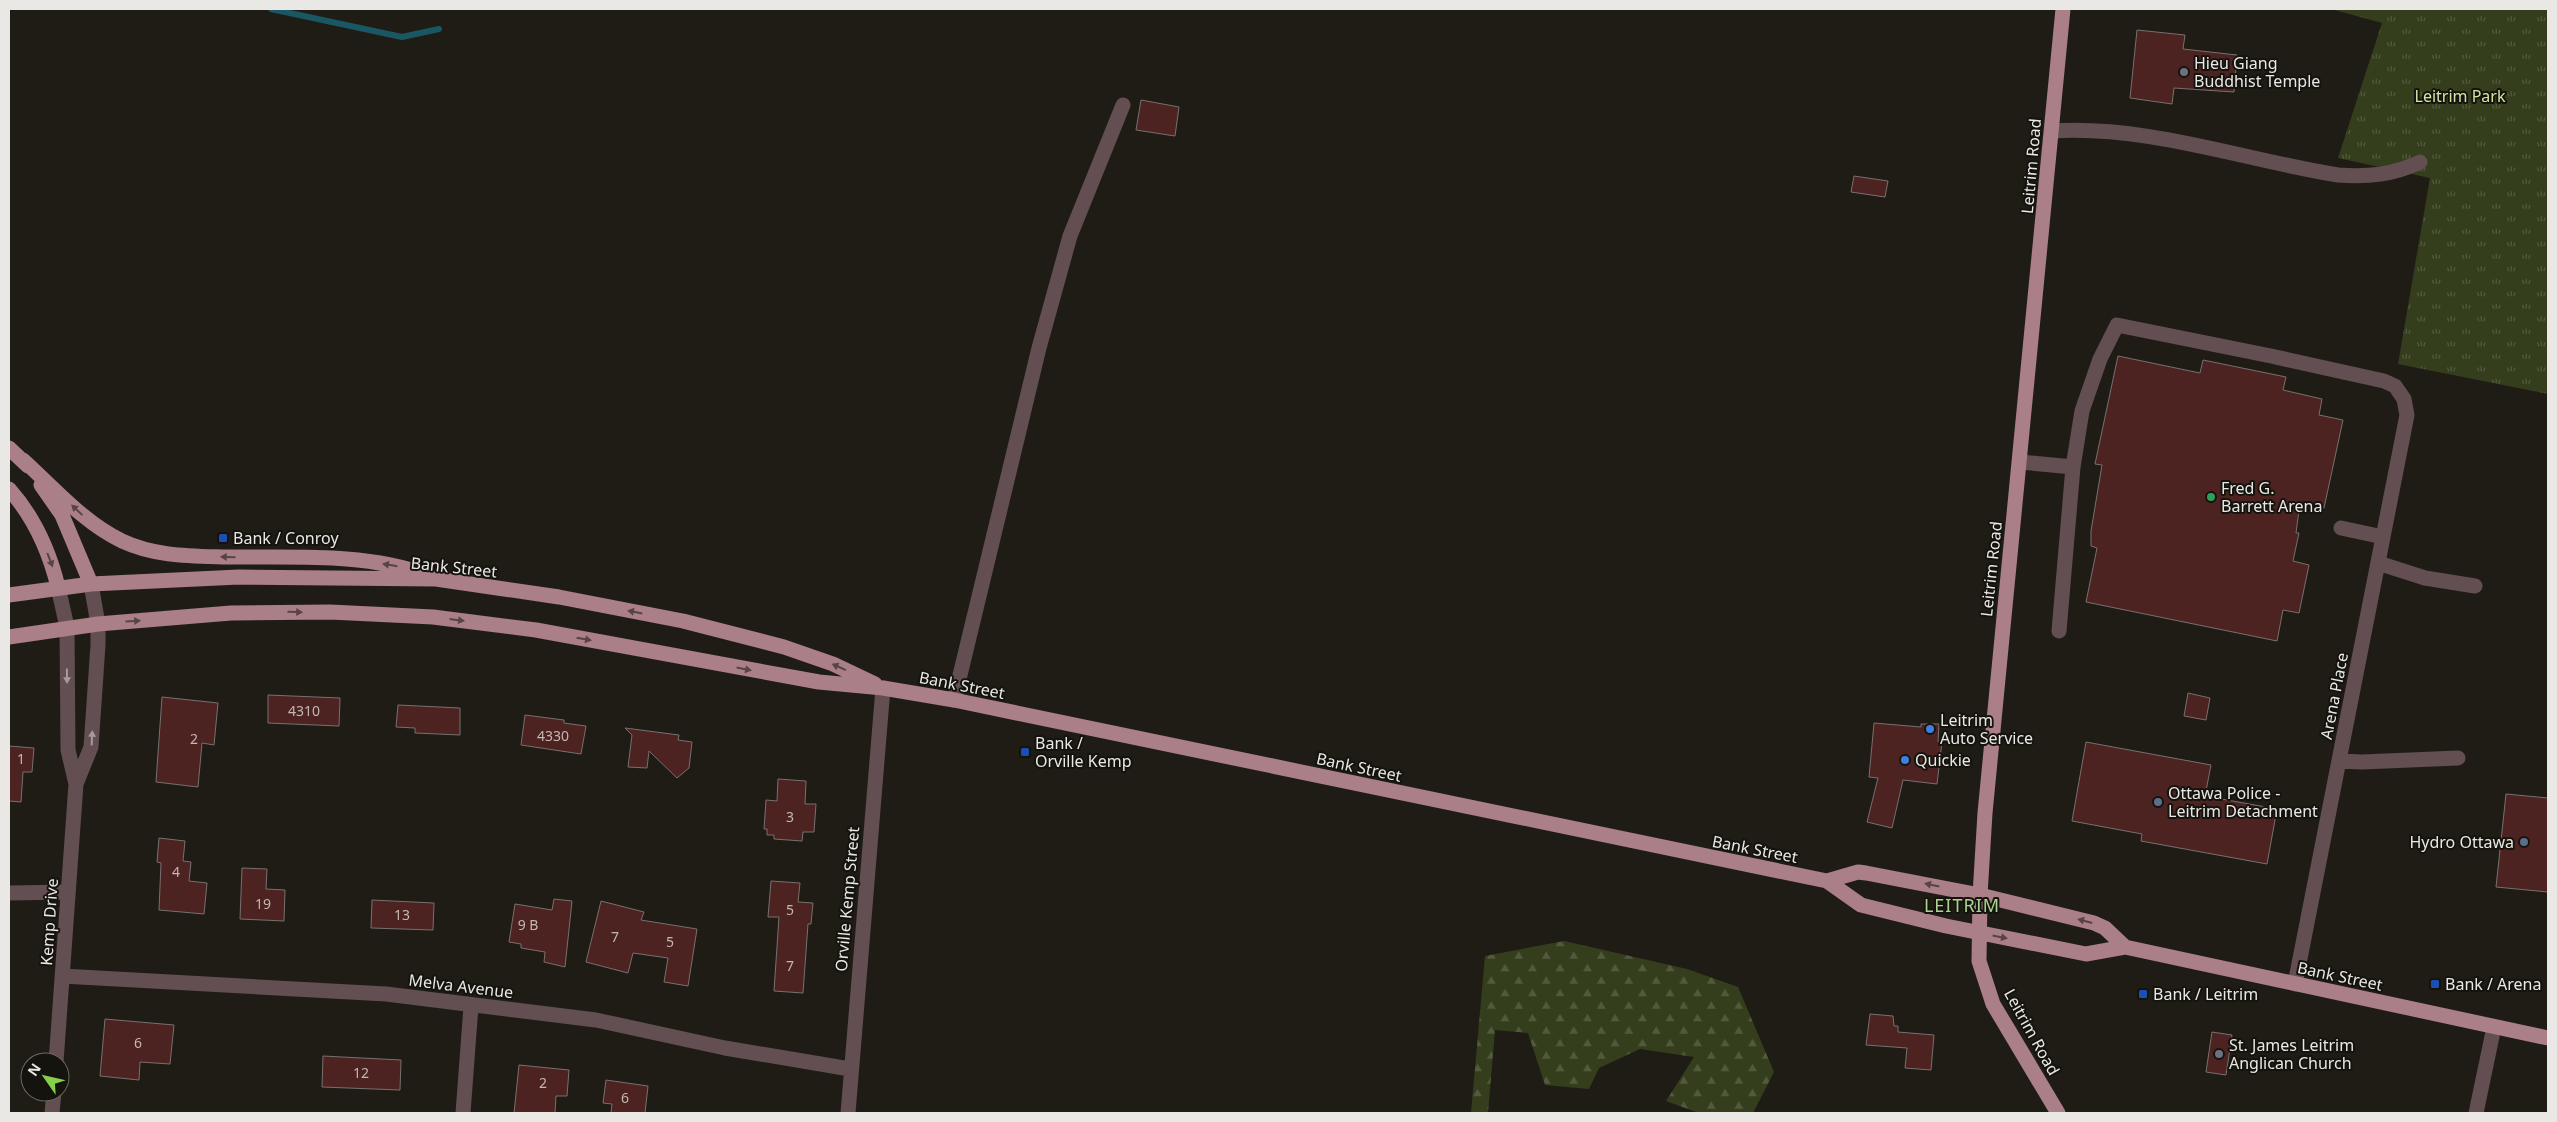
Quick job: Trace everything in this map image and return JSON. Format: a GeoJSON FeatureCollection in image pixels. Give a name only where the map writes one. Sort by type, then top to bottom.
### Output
{"type":"FeatureCollection","features":[{"type":"Feature","properties":{"kind":"main road","name":"Leitrim Road"},"geometry":{"type":"LineString","coordinates":[[2058,1113],[1993,1004],[1979,961],[1979,933],[1984,813],[2020,462],[2063,9]]}},
{"type":"Feature","properties":{"kind":"main road"},"geometry":{"type":"LineString","coordinates":[[9,448],[84,517],[120,540],[144,549],[173,556],[348,560],[409,569],[436,579]]}},
{"type":"Feature","properties":{"kind":"main road"},"geometry":{"type":"LineString","coordinates":[[23,460],[62,515],[91,584]]}},
{"type":"Feature","properties":{"kind":"main road"},"geometry":{"type":"LineString","coordinates":[[9,489],[38,529],[52,564],[58,587]]}},
{"type":"Feature","properties":{"kind":"main road","name":"Bank Street"},"geometry":{"type":"LineString","coordinates":[[9,595],[91,584],[239,577],[436,579],[559,597],[683,621],[809,655],[883,688]]}},
{"type":"Feature","properties":{"kind":"main road","name":"Bank Street"},"geometry":{"type":"LineString","coordinates":[[9,637],[67,627],[98,624],[281,611],[433,617],[536,630],[828,684],[883,688],[954,700],[1827,881],[1861,905],[1979,933],[2086,954],[2125,948],[2548,1038]]}},
{"type":"Feature","properties":{"kind":"main road","name":"Bank Street"},"geometry":{"type":"LineString","coordinates":[[1827,881],[1858,872],[1980,895],[2094,923],[2104,928],[2125,948]]}},
{"type":"Feature","properties":{"kind":"street"},"geometry":{"type":"LineString","coordinates":[[954,700],[1039,348],[1070,236],[1123,105]]}},
{"type":"Feature","properties":{"kind":"street"},"geometry":{"type":"LineString","coordinates":[[2052,131],[2078,129],[2136,135],[2338,175],[2365,177],[2387,174],[2420,162]]}},
{"type":"Feature","properties":{"kind":"street","name":"Arena Place"},"geometry":{"type":"LineString","coordinates":[[2074,467],[2082,411],[2090,384],[2117,325],[2384,381],[2395,386],[2404,399],[2407,415],[2295,984]]}},
{"type":"Feature","properties":{"kind":"street"},"geometry":{"type":"LineString","coordinates":[[2020,462],[2074,467],[2059,631]]}},
{"type":"Feature","properties":{"kind":"street"},"geometry":{"type":"LineString","coordinates":[[2341,528],[2383,537]]}},
{"type":"Feature","properties":{"kind":"street"},"geometry":{"type":"LineString","coordinates":[[2378,563],[2425,578],[2475,586]]}},
{"type":"Feature","properties":{"kind":"street","name":"Kemp Drive"},"geometry":{"type":"LineString","coordinates":[[76,784],[91,747],[98,624],[91,584]]}},
{"type":"Feature","properties":{"kind":"street","name":"Kemp Drive"},"geometry":{"type":"LineString","coordinates":[[57,1052],[76,784],[68,750],[67,627],[58,587]]}},
{"type":"Feature","properties":{"kind":"street","name":"Orville Kemp Street"},"geometry":{"type":"LineString","coordinates":[[848,1113],[850,1069],[883,688]]}},
{"type":"Feature","properties":{"kind":"street"},"geometry":{"type":"LineString","coordinates":[[2340,761],[2362,762],[2458,758]]}},
{"type":"Feature","properties":{"kind":"street"},"geometry":{"type":"LineString","coordinates":[[9,893],[68,892]]}},
{"type":"Feature","properties":{"kind":"street","name":"Melva Avenue"},"geometry":{"type":"LineString","coordinates":[[62,976],[386,994],[596,1020],[725,1048],[850,1069]]}},
{"type":"Feature","properties":{"kind":"street"},"geometry":{"type":"LineString","coordinates":[[463,1113],[471,1006]]}},
{"type":"Feature","properties":{"kind":"street"},"geometry":{"type":"LineString","coordinates":[[2476,1113],[2494,1027]]}},
{"type":"Feature","properties":{"kind":"green space","name":"Leitrim Park"},"geometry":{"type":"Polygon","coordinates":[[[2331,9],[2548,9],[2548,394],[2398,364],[2430,178],[2338,158],[2382,23],[2331,9]]]}},
{"type":"Feature","properties":{"kind":"green space"},"geometry":{"type":"Polygon","coordinates":[[[1564,941],[1687,969],[1738,987],[1774,1072],[1753,1113],[1699,1113],[1666,1101],[1694,1057],[1640,1049],[1599,1068],[1589,1089],[1545,1085],[1528,1033],[1495,1030],[1488,1113],[1471,1113],[1485,956],[1564,941]]]}},
{"type":"Feature","properties":{"kind":"building","name":"Hieu Giang Buddhist Temple"},"geometry":{"type":"Polygon","coordinates":[[[2137,30],[2185,35],[2183,49],[2237,55],[2234,92],[2174,88],[2172,104],[2130,98],[2137,30]]]}},
{"type":"Feature","properties":{"kind":"building"},"geometry":{"type":"Polygon","coordinates":[[[1141,100],[1179,107],[1175,136],[1136,130],[1141,100]]]}},
{"type":"Feature","properties":{"kind":"building"},"geometry":{"type":"Polygon","coordinates":[[[1854,176],[1888,181],[1885,197],[1851,192],[1854,176]]]}},
{"type":"Feature","properties":{"kind":"building","name":"Fred G. Barrett Arena"},"geometry":{"type":"Polygon","coordinates":[[[2118,356],[2200,373],[2203,360],[2286,377],[2283,390],[2322,399],[2319,415],[2343,420],[2324,508],[2300,503],[2296,533],[2299,533],[2293,561],[2309,565],[2299,613],[2283,610],[2277,641],[2086,602],[2097,548],[2091,546],[2091,531],[2102,465],[2095,464],[2118,356]]]}},
{"type":"Feature","properties":{"kind":"building"},"geometry":{"type":"Polygon","coordinates":[[[2188,693],[2210,698],[2206,720],[2184,716],[2188,693]]]}},
{"type":"Feature","properties":{"kind":"building"},"geometry":{"type":"Polygon","coordinates":[[[268,695],[340,698],[339,726],[268,723],[268,695]]]}},
{"type":"Feature","properties":{"kind":"building"},"geometry":{"type":"Polygon","coordinates":[[[162,697],[218,703],[214,745],[202,743],[198,787],[156,782],[162,697]]]}},
{"type":"Feature","properties":{"kind":"building"},"geometry":{"type":"Polygon","coordinates":[[[398,705],[460,708],[460,735],[415,733],[415,728],[396,727],[398,705]]]}},
{"type":"Feature","properties":{"kind":"building"},"geometry":{"type":"Polygon","coordinates":[[[525,715],[564,720],[564,723],[586,726],[581,754],[521,745],[525,715]]]}},
{"type":"Feature","properties":{"kind":"building","name":"Quickie"},"geometry":{"type":"Polygon","coordinates":[[[1874,723],[1921,727],[1921,724],[1939,724],[1938,742],[1942,742],[1937,784],[1903,780],[1892,828],[1867,822],[1878,778],[1869,777],[1874,723]]]}},
{"type":"Feature","properties":{"kind":"building"},"geometry":{"type":"Polygon","coordinates":[[[625,728],[679,735],[678,740],[692,742],[689,768],[677,778],[649,751],[647,768],[628,767],[632,735],[625,728]]]}},
{"type":"Feature","properties":{"kind":"building","name":"Ottawa Police - Leitrim Detachment"},"geometry":{"type":"Polygon","coordinates":[[[2086,742],[2211,765],[2205,796],[2277,809],[2267,864],[2141,841],[2142,834],[2072,821],[2086,742]]]}},
{"type":"Feature","properties":{"kind":"building"},"geometry":{"type":"Polygon","coordinates":[[[9,746],[34,748],[32,772],[23,772],[21,802],[9,801],[9,746]]]}},
{"type":"Feature","properties":{"kind":"building"},"geometry":{"type":"Polygon","coordinates":[[[778,779],[806,781],[805,804],[816,804],[814,832],[803,832],[802,841],[774,839],[774,835],[767,835],[767,829],[764,829],[766,800],[777,801],[778,779]]]}},
{"type":"Feature","properties":{"kind":"building","name":"Hydro Ottawa"},"geometry":{"type":"Polygon","coordinates":[[[2506,794],[2548,798],[2548,892],[2496,887],[2506,794]]]}},
{"type":"Feature","properties":{"kind":"building"},"geometry":{"type":"Polygon","coordinates":[[[159,838],[185,841],[183,861],[191,862],[189,881],[207,883],[204,914],[159,910],[161,863],[157,862],[159,838]]]}},
{"type":"Feature","properties":{"kind":"building"},"geometry":{"type":"Polygon","coordinates":[[[242,868],[267,869],[266,889],[285,890],[284,921],[240,919],[242,868]]]}},
{"type":"Feature","properties":{"kind":"building"},"geometry":{"type":"Polygon","coordinates":[[[771,881],[800,883],[798,902],[813,903],[811,924],[808,924],[803,993],[774,991],[779,917],[768,917],[771,881]]]}},
{"type":"Feature","properties":{"kind":"building"},"geometry":{"type":"Polygon","coordinates":[[[554,899],[572,901],[565,967],[544,962],[545,952],[521,948],[521,944],[509,942],[515,904],[552,910],[554,899]]]}},
{"type":"Feature","properties":{"kind":"building"},"geometry":{"type":"Polygon","coordinates":[[[372,900],[434,903],[433,930],[371,928],[372,900]]]}},
{"type":"Feature","properties":{"kind":"building"},"geometry":{"type":"Polygon","coordinates":[[[601,901],[644,912],[641,920],[697,929],[688,986],[664,982],[668,958],[633,953],[628,973],[586,962],[601,901]]]}},
{"type":"Feature","properties":{"kind":"building"},"geometry":{"type":"Polygon","coordinates":[[[1870,1014],[1893,1016],[1894,1026],[1898,1026],[1898,1032],[1934,1035],[1931,1070],[1905,1068],[1907,1048],[1866,1045],[1870,1014]]]}},
{"type":"Feature","properties":{"kind":"building"},"geometry":{"type":"Polygon","coordinates":[[[105,1019],[174,1025],[170,1064],[140,1062],[139,1080],[100,1076],[105,1019]]]}},
{"type":"Feature","properties":{"kind":"building","name":"St. James Leitrim Anglican Church"},"geometry":{"type":"Polygon","coordinates":[[[2212,1032],[2232,1035],[2226,1075],[2206,1072],[2212,1032]]]}},
{"type":"Feature","properties":{"kind":"building"},"geometry":{"type":"Polygon","coordinates":[[[323,1056],[401,1060],[400,1090],[322,1087],[323,1056]]]}},
{"type":"Feature","properties":{"kind":"building"},"geometry":{"type":"Polygon","coordinates":[[[519,1065],[569,1070],[567,1096],[556,1096],[555,1113],[514,1113],[519,1065]]]}},
{"type":"Feature","properties":{"kind":"building"},"geometry":{"type":"Polygon","coordinates":[[[606,1080],[648,1086],[645,1113],[611,1113],[612,1104],[603,1103],[606,1080]]]}},
{"type":"Feature","properties":{"kind":"waterway"},"geometry":{"type":"LineString","coordinates":[[271,9],[402,37],[439,29]]}},
{"type":"Feature","properties":{"kind":"place","name":"Hieu Giang Buddhist Temple"},"geometry":{"type":"Point","coordinates":[2184,72]}},
{"type":"Feature","properties":{"kind":"place","name":"Fred G. Barrett Arena"},"geometry":{"type":"Point","coordinates":[2211,497]}},
{"type":"Feature","properties":{"kind":"place","name":"Bank / Conroy"},"geometry":{"type":"Point","coordinates":[223,538]}},
{"type":"Feature","properties":{"kind":"place","name":"Leitrim Auto Service"},"geometry":{"type":"Point","coordinates":[1930,729]}},
{"type":"Feature","properties":{"kind":"place","name":"Bank / Orville Kemp"},"geometry":{"type":"Point","coordinates":[1025,752]}},
{"type":"Feature","properties":{"kind":"place","name":"Quickie"},"geometry":{"type":"Point","coordinates":[1905,760]}},
{"type":"Feature","properties":{"kind":"place","name":"Ottawa Police - Leitrim Detachment"},"geometry":{"type":"Point","coordinates":[2158,802]}},
{"type":"Feature","properties":{"kind":"place","name":"Hydro Ottawa"},"geometry":{"type":"Point","coordinates":[2524,842]}},
{"type":"Feature","properties":{"kind":"place","name":"Bank / Arena"},"geometry":{"type":"Point","coordinates":[2435,984]}},
{"type":"Feature","properties":{"kind":"place","name":"Bank / Leitrim"},"geometry":{"type":"Point","coordinates":[2143,994]}},
{"type":"Feature","properties":{"kind":"place","name":"St. James Leitrim Anglican Church"},"geometry":{"type":"Point","coordinates":[2219,1054]}},
{"type":"Feature","properties":{"kind":"district","name":"LEITRIM"},"geometry":{"type":"Point","coordinates":[1962,906]}}]}
